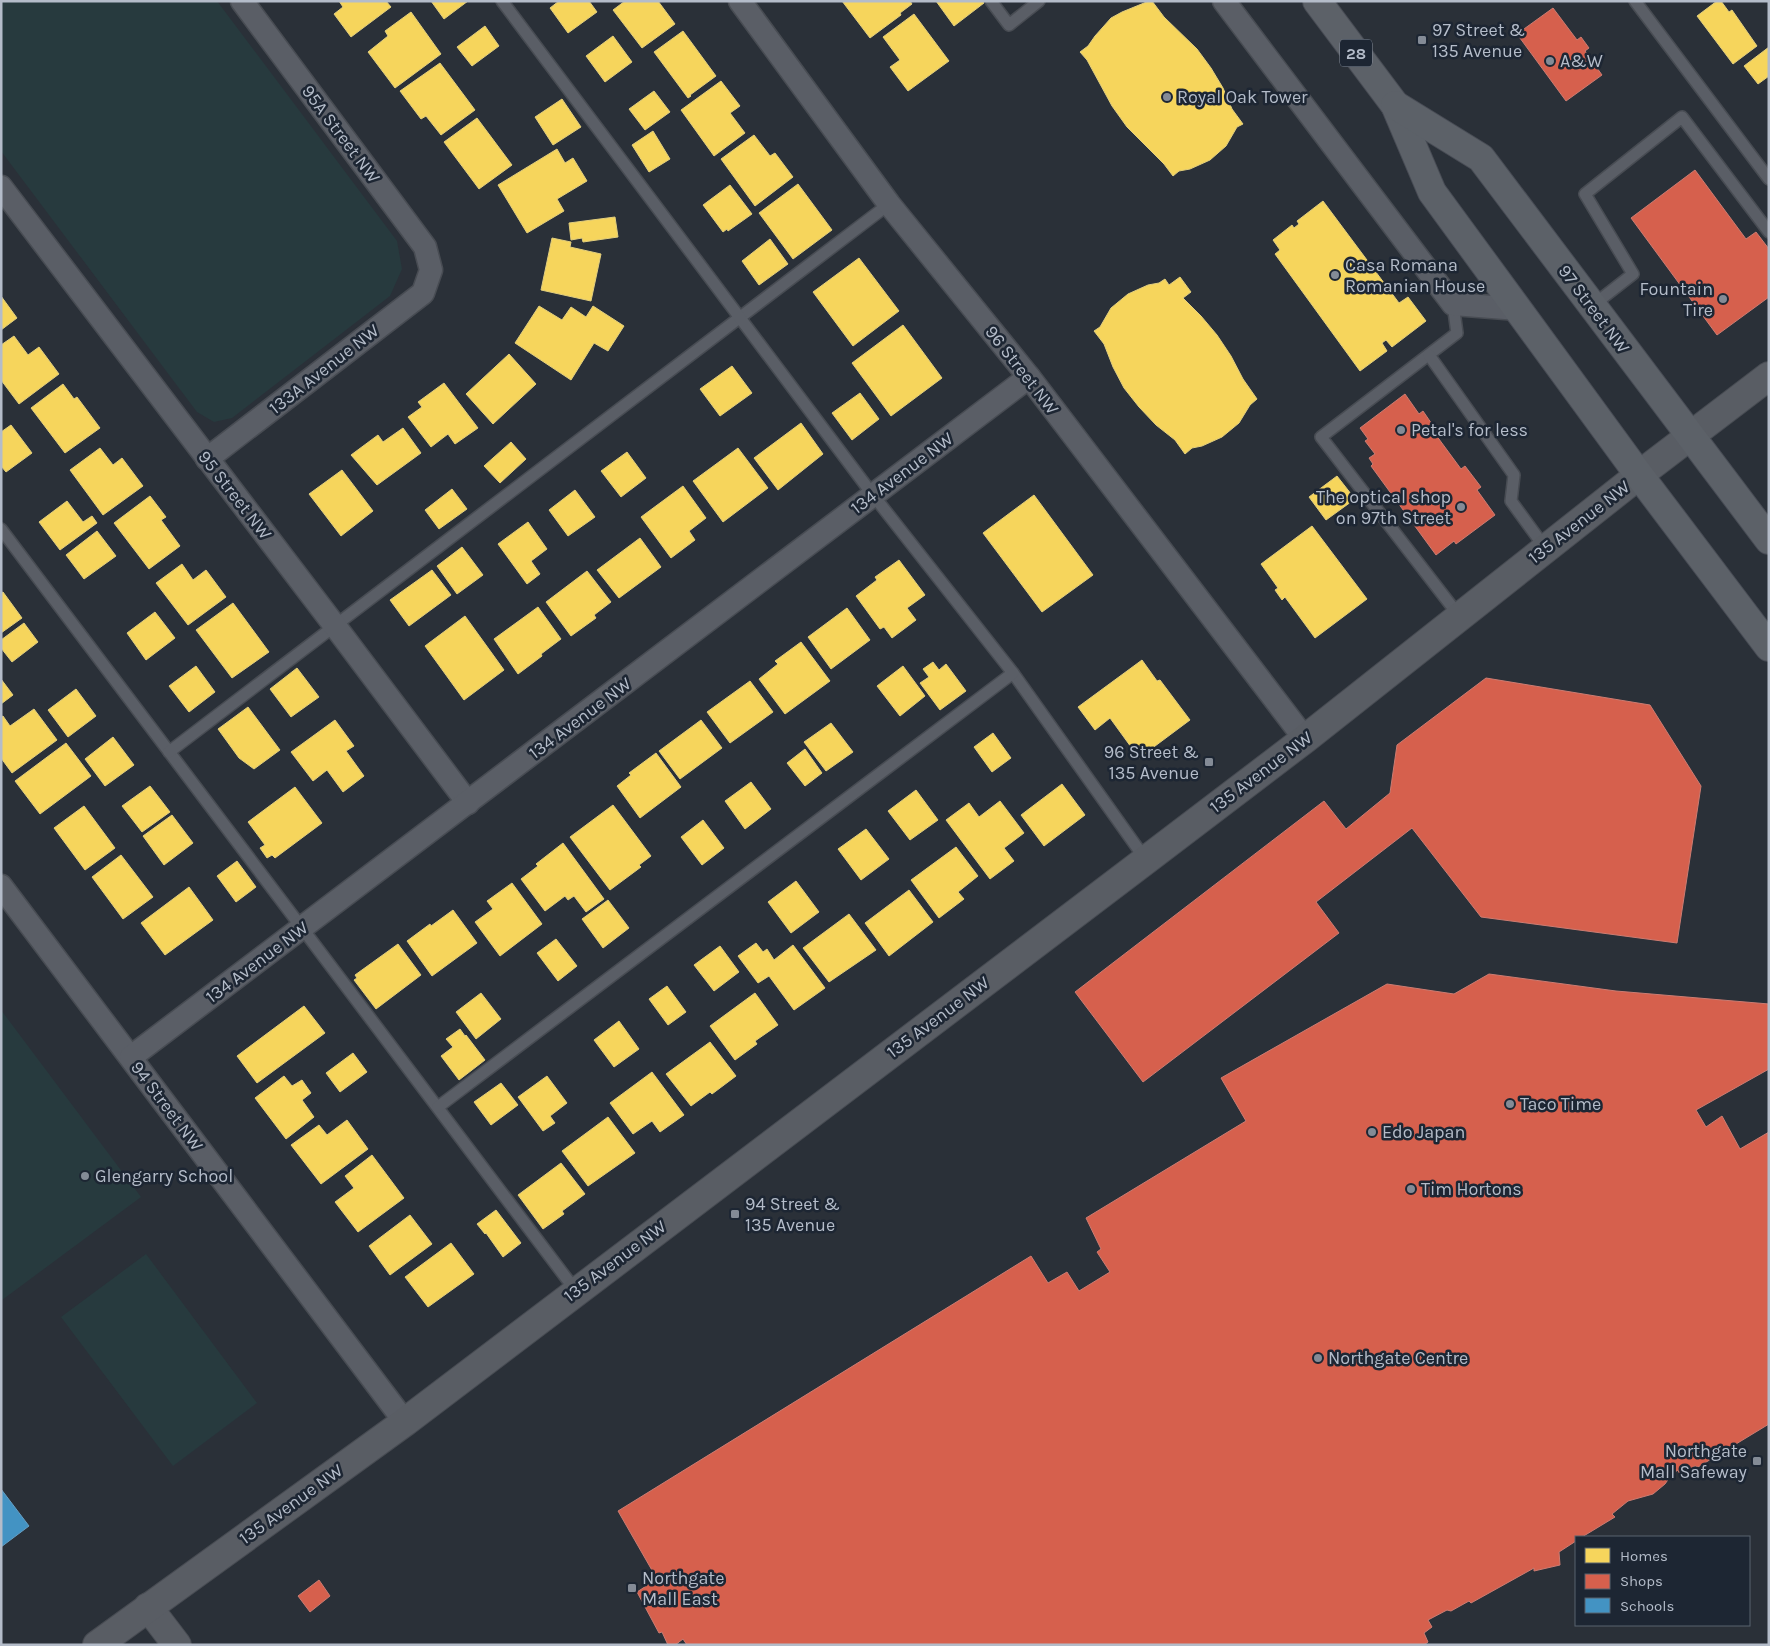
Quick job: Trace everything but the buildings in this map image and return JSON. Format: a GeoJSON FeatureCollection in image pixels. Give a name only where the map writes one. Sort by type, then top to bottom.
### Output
{"type":"FeatureCollection","features":[{"type":"Feature","properties":{"kind":"main road","name":"97 Street NW"},"geometry":{"type":"LineString","coordinates":[[1317,1],[1395,105],[1432,192],[1639,475],[1769,647]]}},
{"type":"Feature","properties":{"kind":"main road","name":"97 Street NW"},"geometry":{"type":"LineString","coordinates":[[1395,105],[1481,158],[1769,540]]}},
{"type":"Feature","properties":{"kind":"street","name":"95A Street NW"},"geometry":{"type":"LineString","coordinates":[[242,1],[425,247],[432,270]]}},
{"type":"Feature","properties":{"kind":"street","name":"96 Street NW"},"geometry":{"type":"LineString","coordinates":[[740,1],[888,204],[1029,377],[1305,739]]}},
{"type":"Feature","properties":{"kind":"street"},"geometry":{"type":"LineString","coordinates":[[1224,1],[1453,304],[1518,310]]}},
{"type":"Feature","properties":{"kind":"street","name":"95 Street NW"},"geometry":{"type":"LineString","coordinates":[[1,187],[336,626],[468,803]]}},
{"type":"Feature","properties":{"kind":"street","name":"133A Avenue NW"},"geometry":{"type":"LineString","coordinates":[[207,459],[423,293],[432,270]]}},
{"type":"Feature","properties":{"kind":"street","name":"135 Avenue NW"},"geometry":{"type":"LineString","coordinates":[[97,1645],[404,1422],[1146,860],[1305,739],[1639,475],[1769,376]]}},
{"type":"Feature","properties":{"kind":"street","name":"134 Avenue NW"},"geometry":{"type":"LineString","coordinates":[[131,1057],[1029,377]]}},
{"type":"Feature","properties":{"kind":"street","name":"94 Street NW"},"geometry":{"type":"LineString","coordinates":[[1,886],[404,1422]]}},
{"type":"Feature","properties":{"kind":"street"},"geometry":{"type":"LineString","coordinates":[[148,1607],[176,1645]]}},
{"type":"Feature","properties":{"kind":"lane"},"geometry":{"type":"LineString","coordinates":[[502,1],[872,495],[1013,673],[1146,860]]}},
{"type":"Feature","properties":{"kind":"lane"},"geometry":{"type":"LineString","coordinates":[[991,1],[1009,25],[1040,1]]}},
{"type":"Feature","properties":{"kind":"lane"},"geometry":{"type":"LineString","coordinates":[[1635,1],[1769,179]]}},
{"type":"Feature","properties":{"kind":"lane"},"geometry":{"type":"LineString","coordinates":[[1592,306],[1633,274],[1585,194],[1682,117],[1769,232]]}},
{"type":"Feature","properties":{"kind":"lane"},"geometry":{"type":"LineString","coordinates":[[169,752],[888,204]]}},
{"type":"Feature","properties":{"kind":"lane"},"geometry":{"type":"LineString","coordinates":[[1453,304],[1457,333],[1322,437],[1460,616]]}},
{"type":"Feature","properties":{"kind":"lane"},"geometry":{"type":"LineString","coordinates":[[1429,354],[1514,475],[1511,501],[1546,549]]}},
{"type":"Feature","properties":{"kind":"lane"},"geometry":{"type":"LineString","coordinates":[[1,529],[576,1291]]}},
{"type":"Feature","properties":{"kind":"lane"},"geometry":{"type":"LineString","coordinates":[[438,1107],[1013,673]]}},
{"type":"Feature","properties":{"kind":"green space"},"geometry":{"type":"Polygon","coordinates":[[[1,1],[217,1],[397,241],[402,269],[390,296],[232,418],[214,422],[197,412],[1,151],[1,1]]]}},
{"type":"Feature","properties":{"kind":"green space"},"geometry":{"type":"Polygon","coordinates":[[[1,1010],[141,1197],[2,1300],[1,1299],[1,1010]]]}},
{"type":"Feature","properties":{"kind":"green space"},"geometry":{"type":"Polygon","coordinates":[[[146,1254],[257,1403],[173,1466],[61,1317],[146,1254]]]}},
{"type":"Feature","properties":{"kind":"place","name":"97 Street & 135 Avenue"},"geometry":{"type":"Point","coordinates":[1422,40]}},
{"type":"Feature","properties":{"kind":"place","name":"A&W"},"geometry":{"type":"Point","coordinates":[1550,61]}},
{"type":"Feature","properties":{"kind":"place","name":"Royal Oak Tower"},"geometry":{"type":"Point","coordinates":[1167,97]}},
{"type":"Feature","properties":{"kind":"place","name":"Casa Romana Romanian House"},"geometry":{"type":"Point","coordinates":[1335,275]}},
{"type":"Feature","properties":{"kind":"place","name":"Fountain Tire"},"geometry":{"type":"Point","coordinates":[1723,299]}},
{"type":"Feature","properties":{"kind":"place","name":"Petal's for less"},"geometry":{"type":"Point","coordinates":[1401,430]}},
{"type":"Feature","properties":{"kind":"place","name":"The optical shop on 97th Street"},"geometry":{"type":"Point","coordinates":[1461,507]}},
{"type":"Feature","properties":{"kind":"place","name":"96 Street & 135 Avenue"},"geometry":{"type":"Point","coordinates":[1209,762]}},
{"type":"Feature","properties":{"kind":"place","name":"Taco Time"},"geometry":{"type":"Point","coordinates":[1510,1104]}},
{"type":"Feature","properties":{"kind":"place","name":"Edo Japan"},"geometry":{"type":"Point","coordinates":[1372,1132]}},
{"type":"Feature","properties":{"kind":"place","name":"Glengarry School"},"geometry":{"type":"Point","coordinates":[85,1176]}},
{"type":"Feature","properties":{"kind":"place","name":"Tim Hortons"},"geometry":{"type":"Point","coordinates":[1411,1189]}},
{"type":"Feature","properties":{"kind":"place","name":"94 Street & 135 Avenue"},"geometry":{"type":"Point","coordinates":[735,1214]}},
{"type":"Feature","properties":{"kind":"place","name":"Northgate Centre"},"geometry":{"type":"Point","coordinates":[1318,1358]}},
{"type":"Feature","properties":{"kind":"place","name":"Northgate Mall Safeway"},"geometry":{"type":"Point","coordinates":[1757,1461]}},
{"type":"Feature","properties":{"kind":"place","name":"Northgate Mall East"},"geometry":{"type":"Point","coordinates":[632,1588]}}]}
